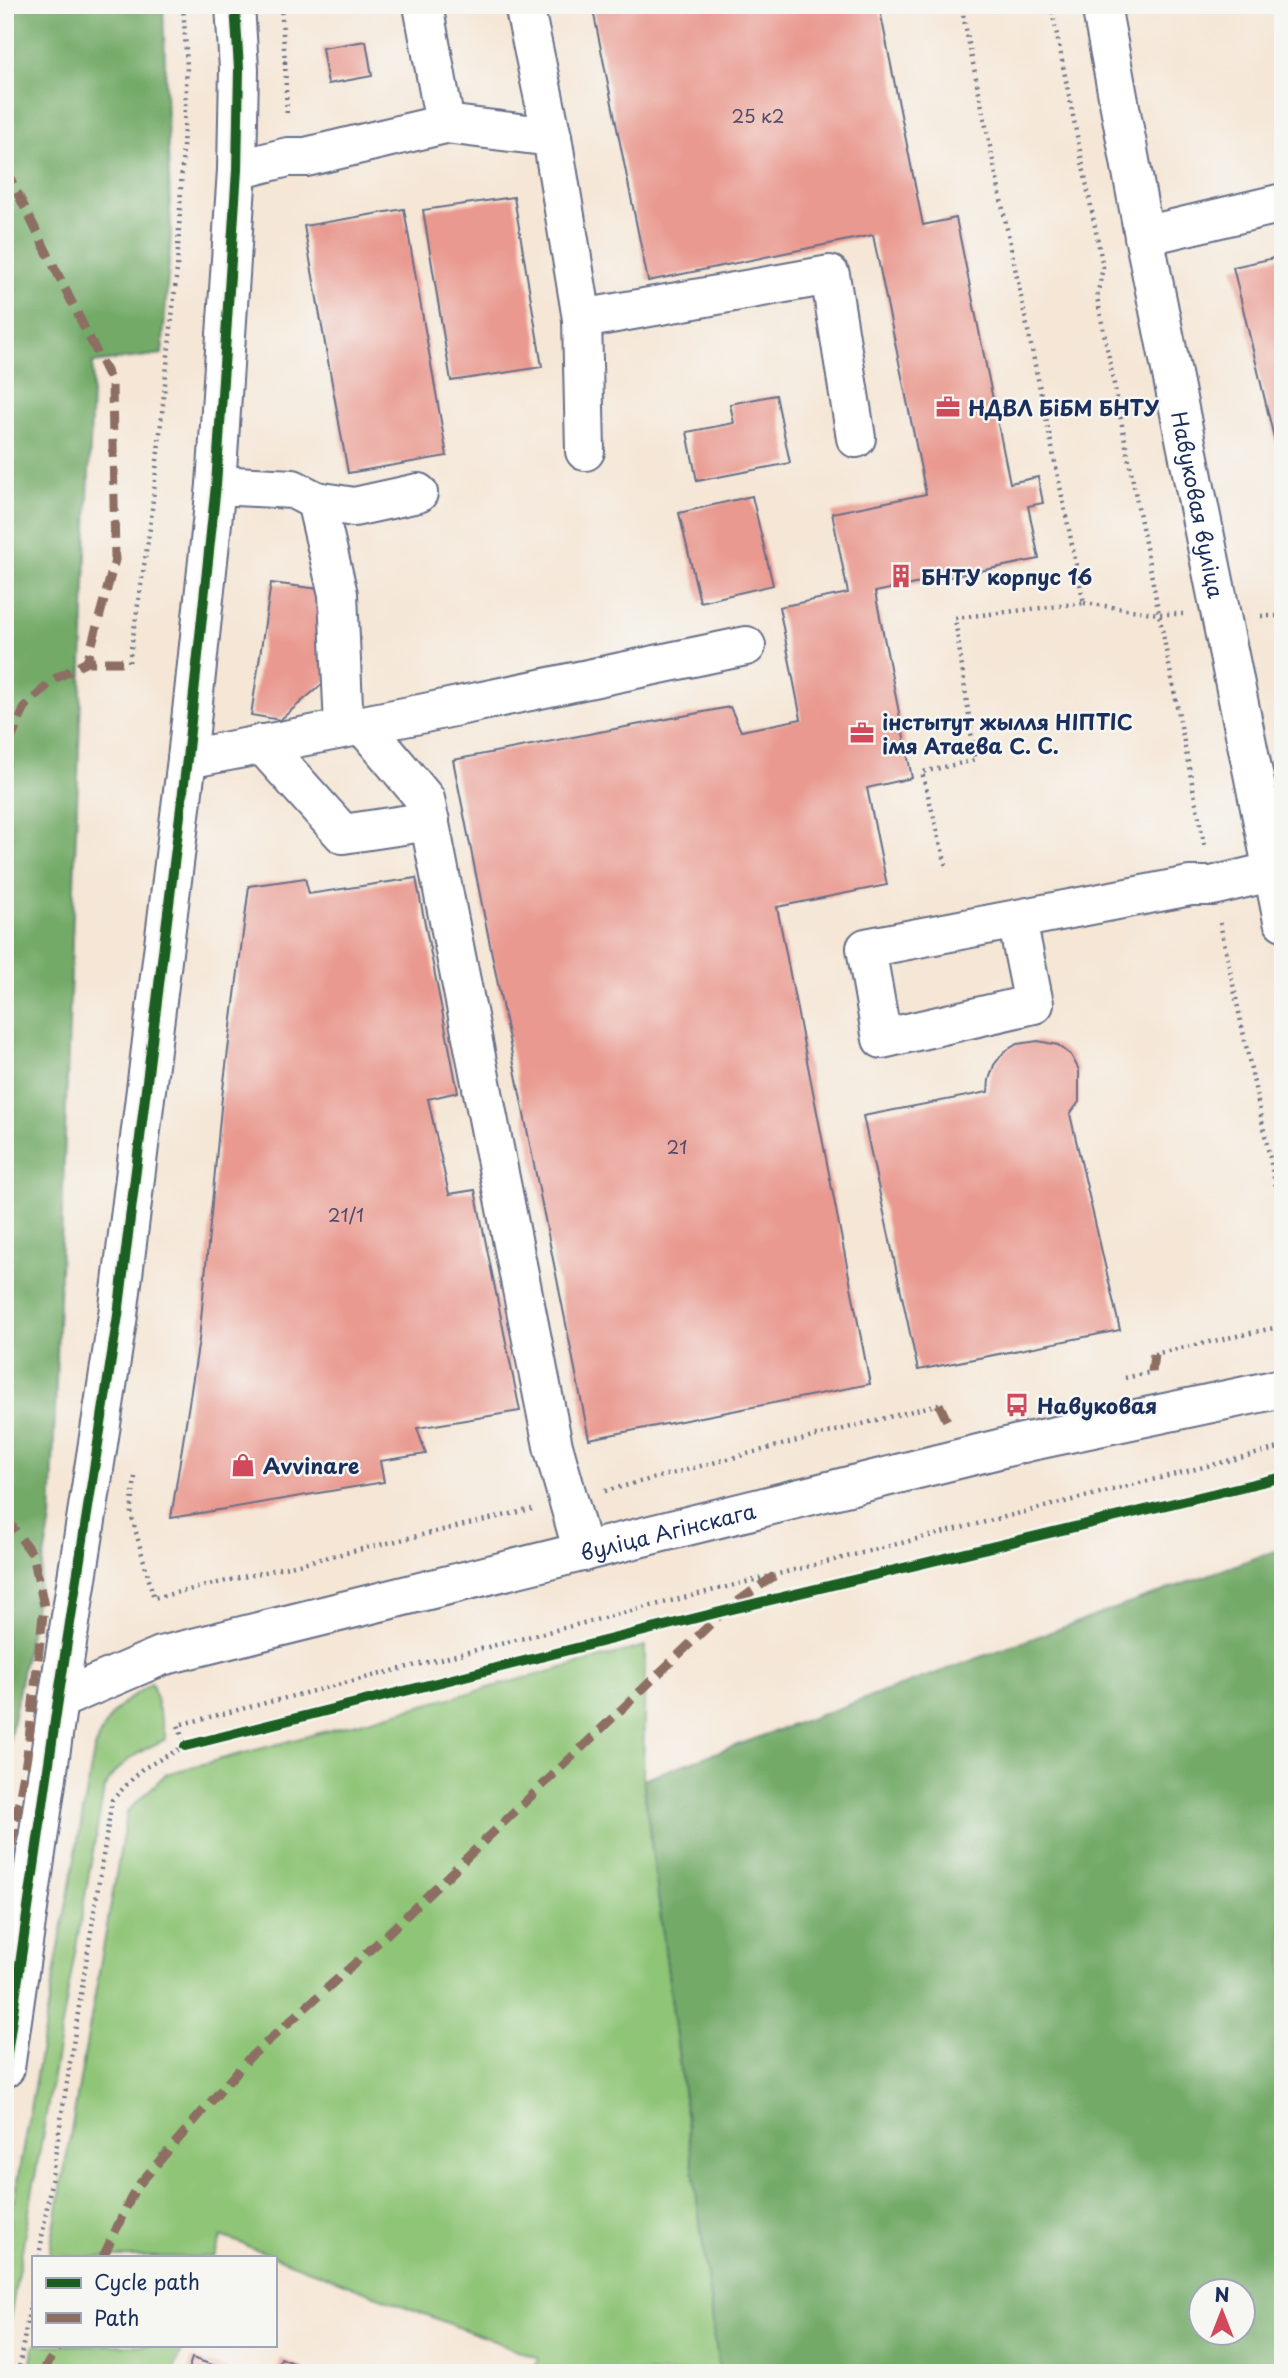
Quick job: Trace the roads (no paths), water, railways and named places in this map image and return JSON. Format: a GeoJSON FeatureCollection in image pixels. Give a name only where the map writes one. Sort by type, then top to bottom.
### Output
{"type":"FeatureCollection","features":[{"type":"Feature","properties":{"kind":"street"},"geometry":{"type":"LineString","coordinates":[[5,2068],[58,1700],[118,1315],[187,759],[216,485],[237,170],[239,69],[235,5]]}},
{"type":"Feature","properties":{"kind":"street"},"geometry":{"type":"LineString","coordinates":[[423,5],[445,124]]}},
{"type":"Feature","properties":{"kind":"street"},"geometry":{"type":"LineString","coordinates":[[524,5],[552,138],[582,319],[585,451]]}},
{"type":"Feature","properties":{"kind":"street","name":"Навуковая вуліца"},"geometry":{"type":"LineString","coordinates":[[1101,5],[1144,236],[1235,615],[1278,870],[1283,921]]}},
{"type":"Feature","properties":{"kind":"street"},"geometry":{"type":"LineString","coordinates":[[237,170],[288,157],[306,157],[445,124],[552,138]]}},
{"type":"Feature","properties":{"kind":"street"},"geometry":{"type":"LineString","coordinates":[[1144,236],[1283,203]]}},
{"type":"Feature","properties":{"kind":"street"},"geometry":{"type":"LineString","coordinates":[[582,319],[830,275],[856,438]]}},
{"type":"Feature","properties":{"kind":"street"},"geometry":{"type":"LineString","coordinates":[[216,485],[293,489],[316,501],[354,507],[418,493]]}},
{"type":"Feature","properties":{"kind":"street"},"geometry":{"type":"LineString","coordinates":[[316,501],[338,594],[354,727],[425,799],[553,1446],[583,1552]]}},
{"type":"Feature","properties":{"kind":"street"},"geometry":{"type":"LineString","coordinates":[[187,759],[746,646]]}},
{"type":"Feature","properties":{"kind":"street"},"geometry":{"type":"LineString","coordinates":[[262,744],[343,834],[429,821]]}},
{"type":"Feature","properties":{"kind":"street"},"geometry":{"type":"LineString","coordinates":[[1017,920],[1034,1004],[882,1039],[866,948],[1190,886],[1212,886],[1278,870]]}},
{"type":"Feature","properties":{"kind":"street","name":"вуліца Агінскага"},"geometry":{"type":"LineString","coordinates":[[58,1700],[161,1656],[1027,1442],[1283,1388]]}},
{"type":"Feature","properties":{"kind":"place","name":"НДВЛ БіБМ БНТУ"},"geometry":{"type":"Point","coordinates":[948,407]}},
{"type":"Feature","properties":{"kind":"place","name":"БНТУ корпус 16"},"geometry":{"type":"Point","coordinates":[901,576]}},
{"type":"Feature","properties":{"kind":"place","name":"інстытут жылля НІПТІС імя Атаева С. С."},"geometry":{"type":"Point","coordinates":[862,733]}},
{"type":"Feature","properties":{"kind":"place","name":"Навуковая"},"geometry":{"type":"Point","coordinates":[1017,1405]}},
{"type":"Feature","properties":{"kind":"place","name":"Avvinare"},"geometry":{"type":"Point","coordinates":[243,1465]}}]}
